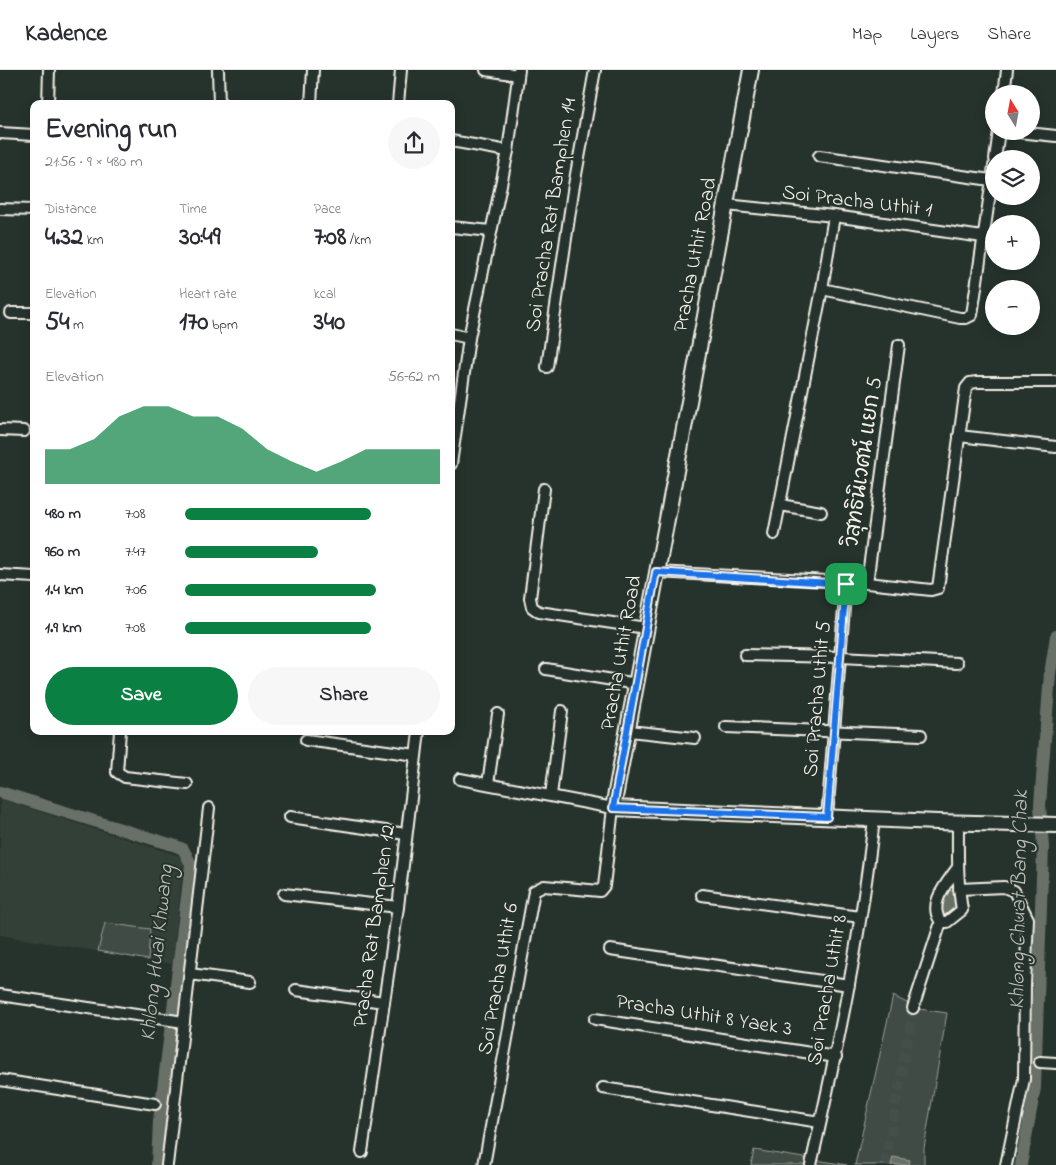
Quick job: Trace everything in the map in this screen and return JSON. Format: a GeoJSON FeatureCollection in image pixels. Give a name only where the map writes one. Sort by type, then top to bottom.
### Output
{"type":"FeatureCollection","features":[{"type":"Feature","properties":{"kind":"main road","name":"Pracha Uthit Road"},"geometry":{"type":"LineString","coordinates":[[613,808],[751,70]]}},
{"type":"Feature","properties":{"kind":"main road"},"geometry":{"type":"LineString","coordinates":[[613,808],[1055,825]]}},
{"type":"Feature","properties":{"kind":"street"},"geometry":{"type":"LineString","coordinates":[[48,100],[49,70]]}},
{"type":"Feature","properties":{"kind":"street"},"geometry":{"type":"LineString","coordinates":[[218,70],[219,100]]}},
{"type":"Feature","properties":{"kind":"street"},"geometry":{"type":"LineString","coordinates":[[311,100],[313,70]]}},
{"type":"Feature","properties":{"kind":"street"},"geometry":{"type":"LineString","coordinates":[[398,100],[401,70]]}},
{"type":"Feature","properties":{"kind":"street"},"geometry":{"type":"LineString","coordinates":[[455,436],[469,338],[508,151],[519,72],[486,70]]}},
{"type":"Feature","properties":{"kind":"street","name":"Soi Pracha Rat Bamphen 14"},"geometry":{"type":"LineString","coordinates":[[547,367],[573,191],[595,70]]}},
{"type":"Feature","properties":{"kind":"street"},"geometry":{"type":"LineString","coordinates":[[1005,85],[1007,70]]}},
{"type":"Feature","properties":{"kind":"street"},"geometry":{"type":"LineString","coordinates":[[0,134],[30,135]]}},
{"type":"Feature","properties":{"kind":"street"},"geometry":{"type":"LineString","coordinates":[[1040,134],[1056,136]]}},
{"type":"Feature","properties":{"kind":"street"},"geometry":{"type":"LineString","coordinates":[[455,143],[508,151]]}},
{"type":"Feature","properties":{"kind":"street"},"geometry":{"type":"LineString","coordinates":[[819,156],[985,179]]}},
{"type":"Feature","properties":{"kind":"street","name":"Soi Pracha Uthit 1"},"geometry":{"type":"LineString","coordinates":[[726,205],[834,216],[983,237]]}},
{"type":"Feature","properties":{"kind":"street"},"geometry":{"type":"LineString","coordinates":[[822,289],[966,318],[972,315],[988,205]]}},
{"type":"Feature","properties":{"kind":"street"},"geometry":{"type":"LineString","coordinates":[[0,209],[30,210]]}},
{"type":"Feature","properties":{"kind":"street"},"geometry":{"type":"LineString","coordinates":[[774,534],[822,289],[834,216]]}},
{"type":"Feature","properties":{"kind":"street"},"geometry":{"type":"LineString","coordinates":[[455,227],[491,231]]}},
{"type":"Feature","properties":{"kind":"street"},"geometry":{"type":"LineString","coordinates":[[11,312],[30,313]]}},
{"type":"Feature","properties":{"kind":"street"},"geometry":{"type":"LineString","coordinates":[[455,335],[469,338]]}},
{"type":"Feature","properties":{"kind":"street","name":"วิสุทธินิเวศน์ แยก 5"},"geometry":{"type":"LineString","coordinates":[[867,583],[899,345]]}},
{"type":"Feature","properties":{"kind":"street"},"geometry":{"type":"LineString","coordinates":[[656,572],[846,584],[867,583],[931,590],[938,588],[941,582],[966,388],[970,383],[977,382],[1056,382]]}},
{"type":"Feature","properties":{"kind":"street"},"geometry":{"type":"LineString","coordinates":[[0,430],[24,431]]}},
{"type":"Feature","properties":{"kind":"street"},"geometry":{"type":"LineString","coordinates":[[959,436],[1056,448]]}},
{"type":"Feature","properties":{"kind":"street"},"geometry":{"type":"LineString","coordinates":[[544,489],[530,598],[532,607],[540,612],[646,628]]}},
{"type":"Feature","properties":{"kind":"street"},"geometry":{"type":"LineString","coordinates":[[780,505],[821,512]]}},
{"type":"Feature","properties":{"kind":"street"},"geometry":{"type":"LineString","coordinates":[[0,574],[30,577]]}},
{"type":"Feature","properties":{"kind":"street","name":"Soi Pracha Uthit 5"},"geometry":{"type":"LineString","coordinates":[[827,817],[846,584]]}},
{"type":"Feature","properties":{"kind":"street"},"geometry":{"type":"LineString","coordinates":[[745,655],[841,657],[957,663]]}},
{"type":"Feature","properties":{"kind":"street"},"geometry":{"type":"LineString","coordinates":[[546,669],[637,684]]}},
{"type":"Feature","properties":{"kind":"street"},"geometry":{"type":"LineString","coordinates":[[551,795],[562,711]]}},
{"type":"Feature","properties":{"kind":"street"},"geometry":{"type":"LineString","coordinates":[[488,784],[498,714]]}},
{"type":"Feature","properties":{"kind":"street"},"geometry":{"type":"LineString","coordinates":[[726,727],[921,736]]}},
{"type":"Feature","properties":{"kind":"street"},"geometry":{"type":"LineString","coordinates":[[628,731],[694,738]]}},
{"type":"Feature","properties":{"kind":"street"},"geometry":{"type":"LineString","coordinates":[[120,735],[117,772],[125,777],[187,784]]}},
{"type":"Feature","properties":{"kind":"street","name":"Pracha Rat Bamphen 12"},"geometry":{"type":"LineString","coordinates":[[362,1152],[398,908],[419,735]]}},
{"type":"Feature","properties":{"kind":"street"},"geometry":{"type":"LineString","coordinates":[[306,740],[416,756]]}},
{"type":"Feature","properties":{"kind":"street"},"geometry":{"type":"LineString","coordinates":[[460,779],[613,808]]}},
{"type":"Feature","properties":{"kind":"street"},"geometry":{"type":"LineString","coordinates":[[168,1165],[209,808]]}},
{"type":"Feature","properties":{"kind":"street","name":"Soi Pracha Uthit 6"},"geometry":{"type":"LineString","coordinates":[[484,1165],[534,891],[544,886],[600,891],[604,886],[613,808]]}},
{"type":"Feature","properties":{"kind":"street"},"geometry":{"type":"LineString","coordinates":[[290,817],[406,834]]}},
{"type":"Feature","properties":{"kind":"street","name":"Soi Pracha Uthit 8"},"geometry":{"type":"LineString","coordinates":[[811,1165],[836,1057],[866,892],[874,819]]}},
{"type":"Feature","properties":{"kind":"street"},"geometry":{"type":"LineString","coordinates":[[940,922],[947,922],[962,910],[958,889],[958,822]]}},
{"type":"Feature","properties":{"kind":"street"},"geometry":{"type":"LineString","coordinates":[[940,922],[935,915],[935,905],[958,867]]}},
{"type":"Feature","properties":{"kind":"street"},"geometry":{"type":"LineString","coordinates":[[958,889],[1004,886],[1014,892],[1028,919],[1024,1079],[1006,1165]]}},
{"type":"Feature","properties":{"kind":"street"},"geometry":{"type":"LineString","coordinates":[[284,894],[398,908]]}},
{"type":"Feature","properties":{"kind":"street"},"geometry":{"type":"LineString","coordinates":[[702,894],[860,917]]}},
{"type":"Feature","properties":{"kind":"street"},"geometry":{"type":"LineString","coordinates":[[913,1008],[940,922]]}},
{"type":"Feature","properties":{"kind":"street"},"geometry":{"type":"LineString","coordinates":[[610,950],[849,985]]}},
{"type":"Feature","properties":{"kind":"street"},"geometry":{"type":"LineString","coordinates":[[190,974],[250,982]]}},
{"type":"Feature","properties":{"kind":"street"},"geometry":{"type":"LineString","coordinates":[[296,990],[384,1002]]}},
{"type":"Feature","properties":{"kind":"street"},"geometry":{"type":"LineString","coordinates":[[0,995],[183,1022]]}},
{"type":"Feature","properties":{"kind":"street","name":"Pracha Uthit 8 Yaek 3"},"geometry":{"type":"LineString","coordinates":[[595,1019],[836,1057]]}},
{"type":"Feature","properties":{"kind":"street"},"geometry":{"type":"LineString","coordinates":[[1040,1062],[1056,1063]]}},
{"type":"Feature","properties":{"kind":"street"},"geometry":{"type":"LineString","coordinates":[[0,1080],[155,1104]]}},
{"type":"Feature","properties":{"kind":"street"},"geometry":{"type":"LineString","coordinates":[[603,1088],[820,1122]]}},
{"type":"Feature","properties":{"kind":"shaded area"},"geometry":{"type":"Polygon","coordinates":[[[0,799],[180,856],[184,859],[172,964],[0,935],[0,799]]]}},
{"type":"Feature","properties":{"kind":"shaded area"},"geometry":{"type":"Polygon","coordinates":[[[948,890],[953,891],[955,908],[945,917],[940,913],[948,890]]]}},
{"type":"Feature","properties":{"kind":"shaded area"},"geometry":{"type":"Polygon","coordinates":[[[105,923],[150,929],[148,960],[98,951],[105,923]]]}},
{"type":"Feature","properties":{"kind":"shaded area"},"geometry":{"type":"Polygon","coordinates":[[[893,996],[919,1009],[947,1013],[924,1148],[924,1165],[855,1165],[893,996]]]}},
{"type":"Feature","properties":{"kind":"shaded area"},"geometry":{"type":"Polygon","coordinates":[[[754,1150],[847,1165],[751,1165],[754,1150]]]}},
{"type":"Feature","properties":{"kind":"shaded area"},"geometry":{"type":"Polygon","coordinates":[[[893,1157],[910,1160],[909,1165],[891,1165],[893,1157]]]}},
{"type":"Feature","properties":{"kind":"waterway","name":"Khlong Chuat Bang Chak"},"geometry":{"type":"LineString","coordinates":[[1021,1165],[1035,1088],[1043,847],[1040,805],[1050,674],[1056,636]]}},
{"type":"Feature","properties":{"kind":"waterway","name":"Khlong Huai Khwang"},"geometry":{"type":"LineString","coordinates":[[0,792],[176,846],[183,849],[191,864],[159,1121],[157,1165]]}},
{"type":"Feature","properties":{"kind":"tunnel"},"geometry":{"type":"LineString","coordinates":[[885,1165],[913,1008]]}},
{"type":"Feature","properties":{"kind":"route"},"geometry":{"type":"LineString","coordinates":[[656,572],[846,584],[827,817],[613,808],[656,572]]}}]}
